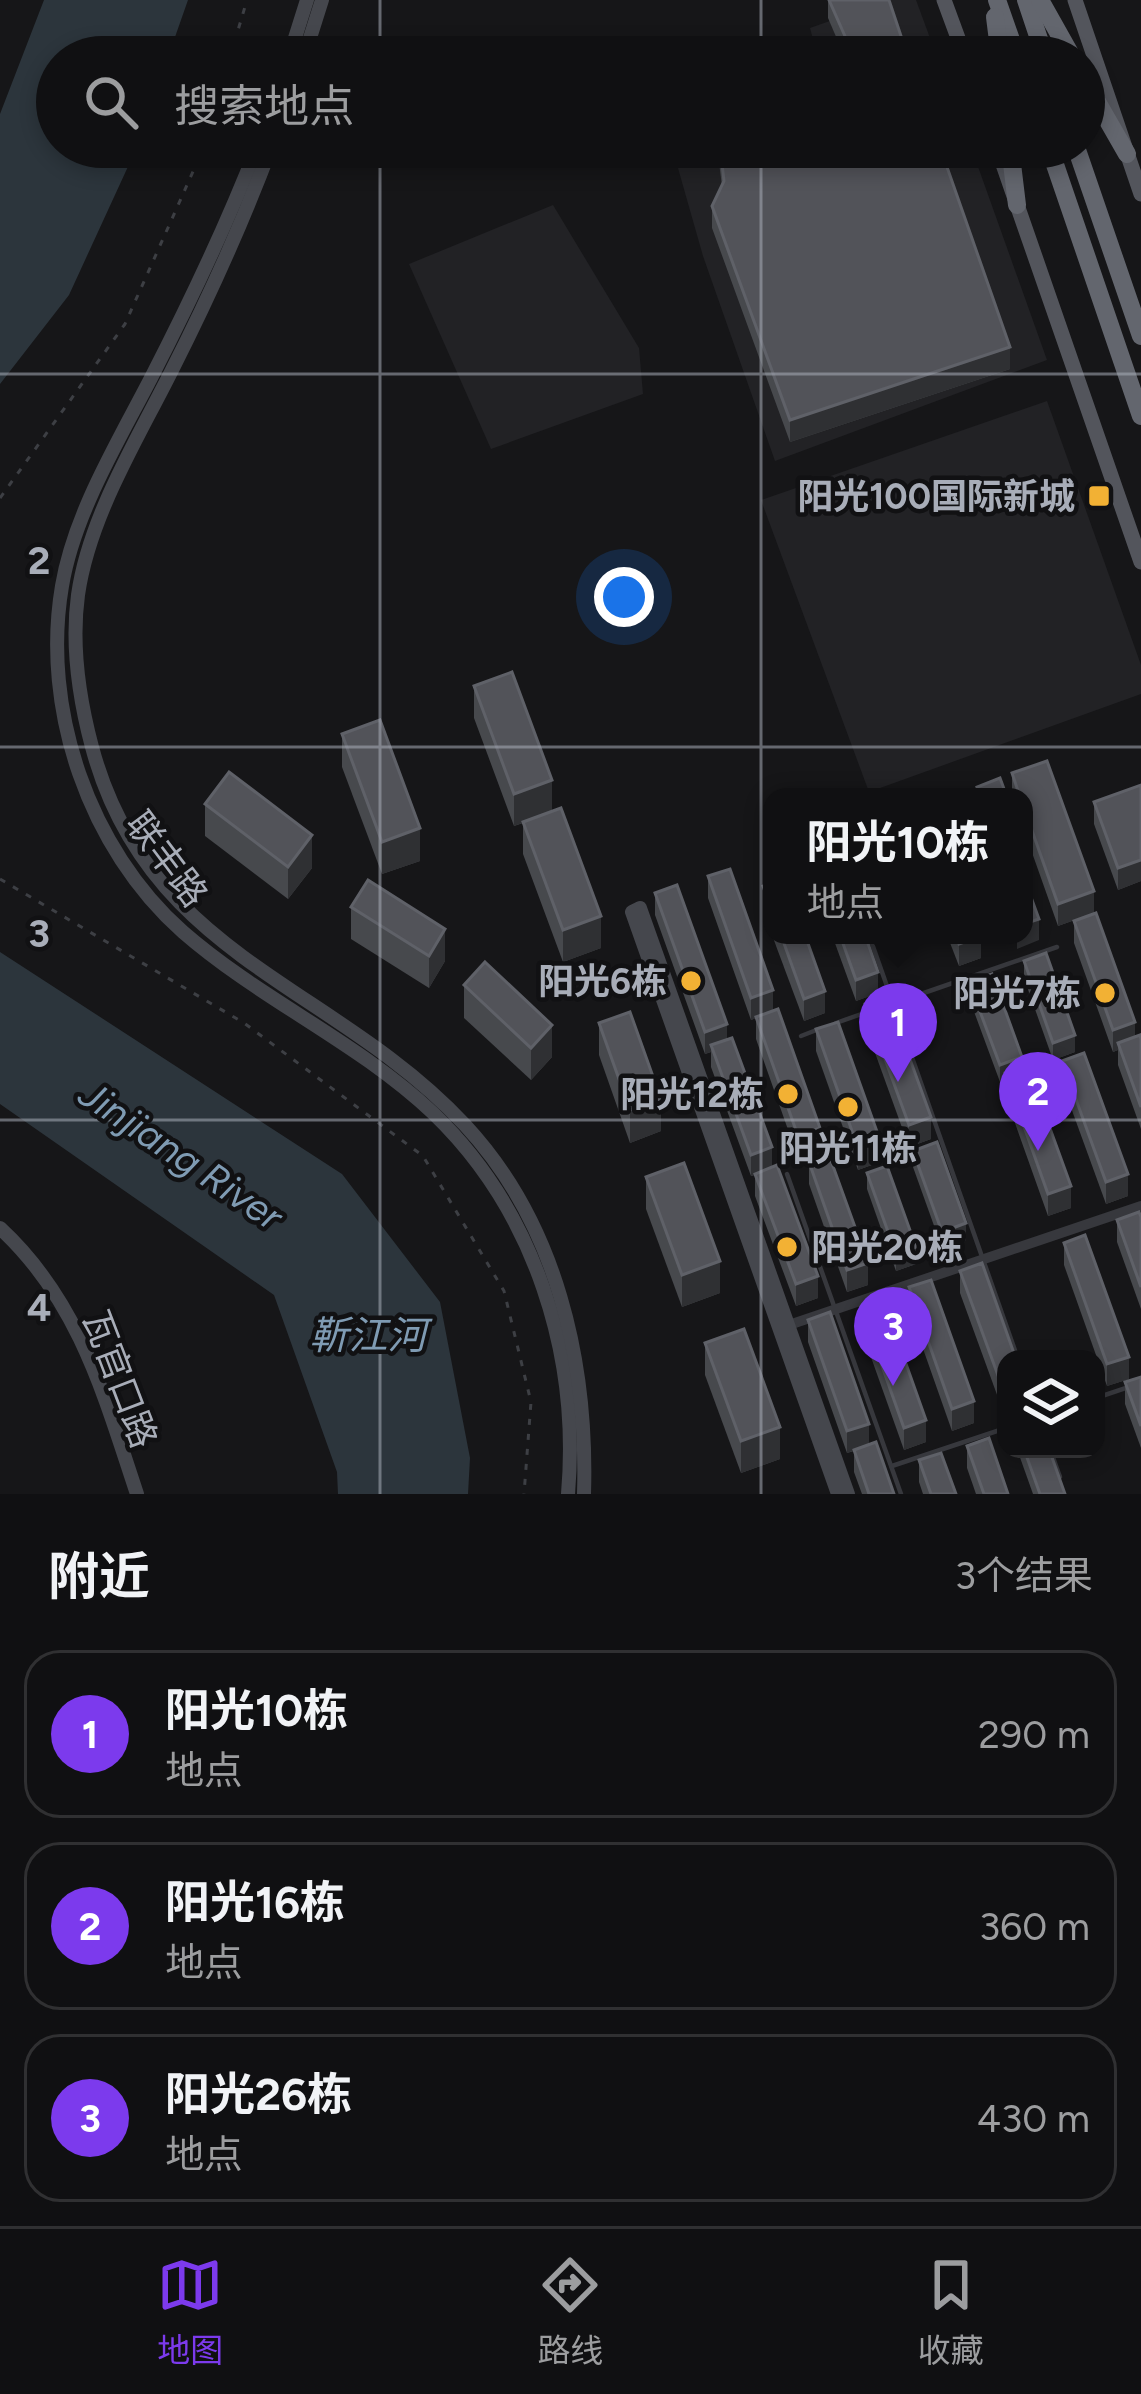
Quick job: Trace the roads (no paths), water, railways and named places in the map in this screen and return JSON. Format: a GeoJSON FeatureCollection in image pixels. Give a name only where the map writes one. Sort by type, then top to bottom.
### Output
{"type":"FeatureCollection","features":[{"type":"Feature","properties":{"kind":"highway"},"geometry":{"type":"LineString","coordinates":[[995,0],[998,36]]}},
{"type":"Feature","properties":{"kind":"highway"},"geometry":{"type":"LineString","coordinates":[[995,0],[1009,36]]}},
{"type":"Feature","properties":{"kind":"highway"},"geometry":{"type":"LineString","coordinates":[[1026,0],[1039,36]]}},
{"type":"Feature","properties":{"kind":"highway"},"geometry":{"type":"LineString","coordinates":[[1040,0],[1060,36]]}},
{"type":"Feature","properties":{"kind":"highway"},"geometry":{"type":"LineString","coordinates":[[1105,116],[1127,154]]}},
{"type":"Feature","properties":{"kind":"highway"},"geometry":{"type":"LineString","coordinates":[[1013,168],[1017,205]]}},
{"type":"Feature","properties":{"kind":"highway"},"geometry":{"type":"LineString","coordinates":[[1056,168],[1141,416]]}},
{"type":"Feature","properties":{"kind":"highway"},"geometry":{"type":"LineString","coordinates":[[1083,168],[1141,336]]}},
{"type":"Feature","properties":{"kind":"main road"},"geometry":{"type":"LineString","coordinates":[[296,36],[307,0]]}},
{"type":"Feature","properties":{"kind":"main road"},"geometry":{"type":"LineString","coordinates":[[311,36],[322,0]]}},
{"type":"Feature","properties":{"kind":"main road"},"geometry":{"type":"LineString","coordinates":[[944,0],[957,36]]}},
{"type":"Feature","properties":{"kind":"main road"},"geometry":{"type":"LineString","coordinates":[[1075,0],[1087,36]]}},
{"type":"Feature","properties":{"kind":"main road"},"geometry":{"type":"LineString","coordinates":[[1105,89],[1141,194]]}},
{"type":"Feature","properties":{"kind":"main road","name":"联丰路"},"geometry":{"type":"LineString","coordinates":[[249,168],[211,262],[74,543],[57,629],[64,718],[74,757],[101,822],[156,905],[210,953],[395,1079],[452,1133],[491,1183],[538,1272],[561,1347],[571,1428],[568,1494]]}},
{"type":"Feature","properties":{"kind":"main road","name":"联丰路"},"geometry":{"type":"LineString","coordinates":[[263,168],[241,230],[126,465],[86,560],[75,622],[83,712],[118,817],[179,907],[410,1075],[466,1126],[504,1178],[539,1242],[571,1329],[584,1401],[584,1494]]}},
{"type":"Feature","properties":{"kind":"main road"},"geometry":{"type":"LineString","coordinates":[[1004,168],[1141,562]]}},
{"type":"Feature","properties":{"kind":"main road"},"geometry":{"type":"LineString","coordinates":[[838,1494],[784,1327],[640,908],[632,912],[784,1327],[848,1494]]}},
{"type":"Feature","properties":{"kind":"main road","name":"瓦官口路"},"geometry":{"type":"LineString","coordinates":[[0,1232],[69,1321],[134,1494]]}},
{"type":"Feature","properties":{"kind":"street"},"geometry":{"type":"LineString","coordinates":[[784,1327],[1141,1206]]}},
{"type":"Feature","properties":{"kind":"lane"},"geometry":{"type":"LineString","coordinates":[[872,944],[1015,1350]]}},
{"type":"Feature","properties":{"kind":"lane"},"geometry":{"type":"LineString","coordinates":[[800,1036],[1057,947]]}},
{"type":"Feature","properties":{"kind":"lane"},"geometry":{"type":"LineString","coordinates":[[787,1174],[901,1494]]}},
{"type":"Feature","properties":{"kind":"lane"},"geometry":{"type":"LineString","coordinates":[[1105,1395],[1141,1383]]}},
{"type":"Feature","properties":{"kind":"lane"},"geometry":{"type":"LineString","coordinates":[[891,1466],[997,1431]]}},
{"type":"Feature","properties":{"kind":"lane"},"geometry":{"type":"LineString","coordinates":[[1053,1458],[1060,1477]]}},
{"type":"Feature","properties":{"kind":"water"},"geometry":{"type":"Polygon","coordinates":[[[44,0],[188,0],[175,36],[36,36],[36,168],[127,168],[69,295],[0,384],[0,114],[44,0]]]}},
{"type":"Feature","properties":{"kind":"water","name":"靳江河"},"geometry":{"type":"Polygon","coordinates":[[[0,952],[342,1174],[440,1302],[470,1458],[468,1494],[338,1494],[337,1472],[274,1295],[0,1104],[0,952]]]}},
{"type":"Feature","properties":{"kind":"place","name":"阳光100国际新城"},"geometry":{"type":"Point","coordinates":[1099,496]}},
{"type":"Feature","properties":{"kind":"place","name":"阳光6栋"},"geometry":{"type":"Point","coordinates":[691,981]}},
{"type":"Feature","properties":{"kind":"place","name":"阳光7栋"},"geometry":{"type":"Point","coordinates":[1105,993]}},
{"type":"Feature","properties":{"kind":"place","name":"阳光10栋"},"geometry":{"type":"Point","coordinates":[898,1082]}},
{"type":"Feature","properties":{"kind":"place","name":"阳光12栋"},"geometry":{"type":"Point","coordinates":[788,1094]}},
{"type":"Feature","properties":{"kind":"place","name":"阳光11栋"},"geometry":{"type":"Point","coordinates":[848,1107]}},
{"type":"Feature","properties":{"kind":"place","name":"阳光16栋"},"geometry":{"type":"Point","coordinates":[1038,1151]}},
{"type":"Feature","properties":{"kind":"place","name":"阳光20栋"},"geometry":{"type":"Point","coordinates":[787,1247]}},
{"type":"Feature","properties":{"kind":"place","name":"阳光26栋"},"geometry":{"type":"Point","coordinates":[893,1386]}},
{"type":"Feature","properties":{"kind":"water label","name":"Jinjiang River"},"geometry":{"type":"Point","coordinates":[181,1155]}}]}
